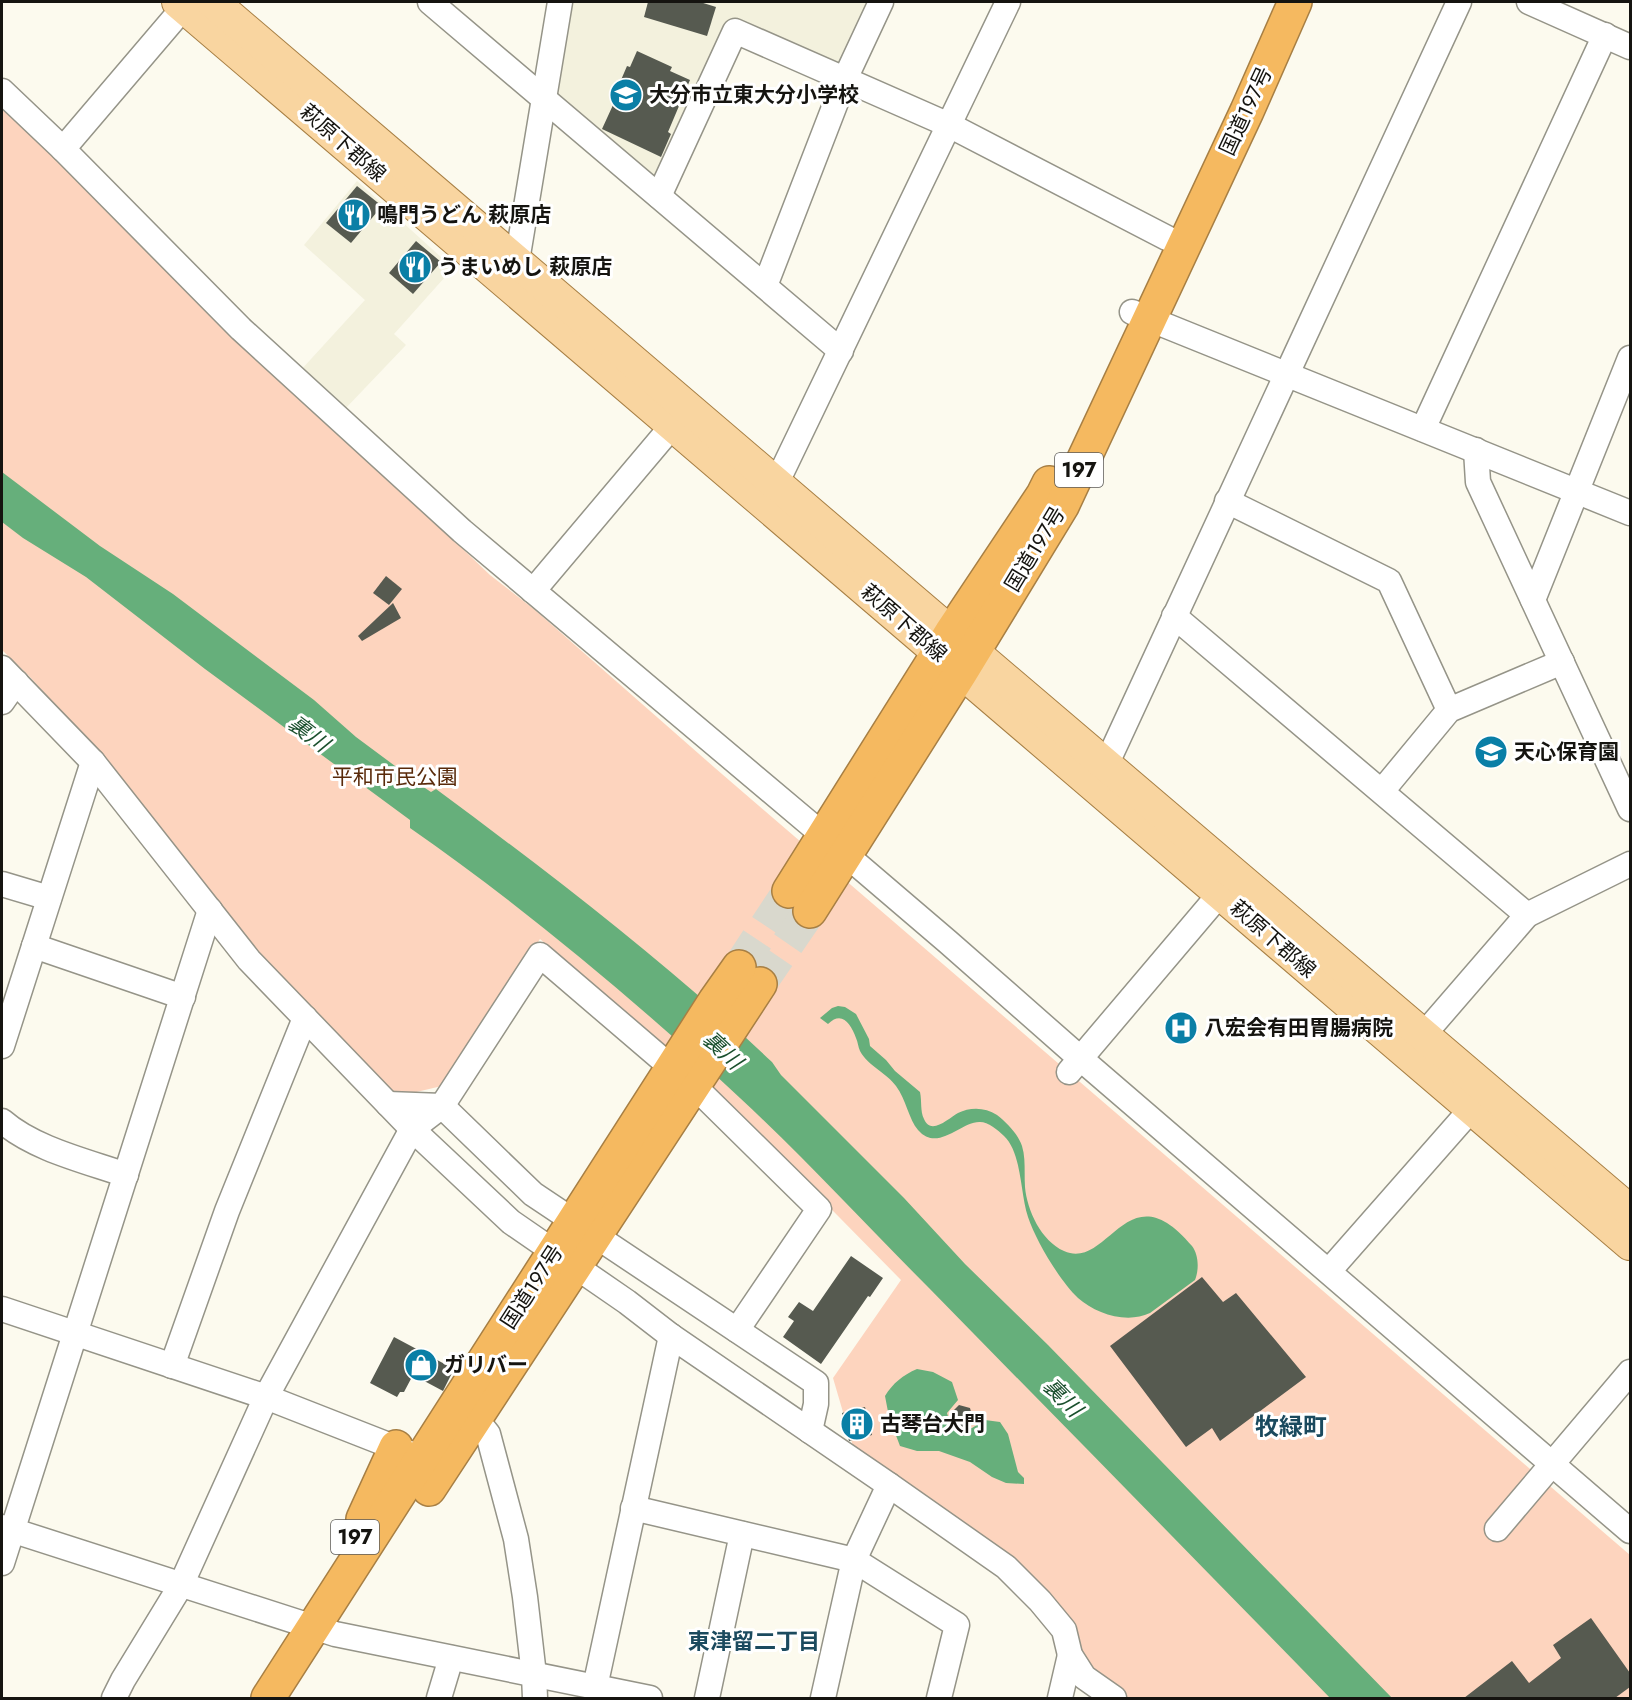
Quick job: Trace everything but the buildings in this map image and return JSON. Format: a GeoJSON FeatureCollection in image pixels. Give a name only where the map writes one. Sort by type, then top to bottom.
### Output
{"type":"FeatureCollection","features":[{"type":"Feature","properties":{"kind":"highway","name":"国道197号"},"geometry":{"type":"LineString","coordinates":[[1141,316],[1167,238],[1276,2]]}},
{"type":"Feature","properties":{"kind":"highway","name":"国道197号"},"geometry":{"type":"LineString","coordinates":[[799,901],[956,652],[1043,495],[1141,316],[1296,2]]}},
{"type":"Feature","properties":{"kind":"highway","name":"国道197号"},"geometry":{"type":"LineString","coordinates":[[293,1698],[324,1631],[420,1458],[565,1259],[750,975]]}},
{"type":"Feature","properties":{"kind":"highway","name":"国道197号"},"geometry":{"type":"LineString","coordinates":[[420,1458],[476,1419],[565,1259]]}},
{"type":"Feature","properties":{"kind":"highway","name":"197"},"geometry":{"type":"LineString","coordinates":[[324,1631],[420,1458]]}},
{"type":"Feature","properties":{"kind":"highway","name":"国道197号"},"geometry":{"type":"LineString","coordinates":[[268,1698],[324,1631]]}},
{"type":"Feature","properties":{"kind":"main road","name":"萩原下郡線"},"geometry":{"type":"LineString","coordinates":[[191,3],[510,271],[1480,1099],[1630,1244]]}},
{"type":"Feature","properties":{"kind":"main road","name":"萩原下郡線"},"geometry":{"type":"LineString","coordinates":[[956,652],[1106,765],[1228,884]]}},
{"type":"Feature","properties":{"kind":"main road","name":"萩原下郡線"},"geometry":{"type":"LineString","coordinates":[[1480,1099],[1630,1211]]}},
{"type":"Feature","properties":{"kind":"street"},"geometry":{"type":"LineString","coordinates":[[430,2],[841,351]]}},
{"type":"Feature","properties":{"kind":"street"},"geometry":{"type":"LineString","coordinates":[[510,271],[545,99],[560,2]]}},
{"type":"Feature","properties":{"kind":"street"},"geometry":{"type":"LineString","coordinates":[[765,286],[845,79],[881,2]]}},
{"type":"Feature","properties":{"kind":"street"},"geometry":{"type":"LineString","coordinates":[[769,493],[841,351],[1008,2]]}},
{"type":"Feature","properties":{"kind":"street"},"geometry":{"type":"LineString","coordinates":[[1106,765],[1458,2]]}},
{"type":"Feature","properties":{"kind":"street"},"geometry":{"type":"LineString","coordinates":[[1530,2],[1565,9],[1605,35],[1630,47]]}},
{"type":"Feature","properties":{"kind":"street"},"geometry":{"type":"LineString","coordinates":[[63,149],[191,3]]}},
{"type":"Feature","properties":{"kind":"street"},"geometry":{"type":"LineString","coordinates":[[659,196],[735,31],[949,125],[1167,238]]}},
{"type":"Feature","properties":{"kind":"street"},"geometry":{"type":"LineString","coordinates":[[1423,429],[1605,35]]}},
{"type":"Feature","properties":{"kind":"street"},"geometry":{"type":"LineString","coordinates":[[2,91],[63,149],[240,330],[462,531],[948,942],[1075,1066],[1329,1271],[1630,1531]]}},
{"type":"Feature","properties":{"kind":"street"},"geometry":{"type":"LineString","coordinates":[[1141,316],[1630,513]]}},
{"type":"Feature","properties":{"kind":"street"},"geometry":{"type":"LineString","coordinates":[[1533,600],[1630,358]]}},
{"type":"Feature","properties":{"kind":"street"},"geometry":{"type":"LineString","coordinates":[[533,591],[680,416]]}},
{"type":"Feature","properties":{"kind":"street"},"geometry":{"type":"LineString","coordinates":[[1476,450],[1478,482],[1630,809]]}},
{"type":"Feature","properties":{"kind":"street"},"geometry":{"type":"LineString","coordinates":[[1227,501],[1389,581],[1449,710]]}},
{"type":"Feature","properties":{"kind":"street"},"geometry":{"type":"LineString","coordinates":[[1174,616],[1527,915]]}},
{"type":"Feature","properties":{"kind":"street"},"geometry":{"type":"LineString","coordinates":[[1382,791],[1449,710],[1562,662]]}},
{"type":"Feature","properties":{"kind":"street"},"geometry":{"type":"LineString","coordinates":[[2,702],[9,675]]}},
{"type":"Feature","properties":{"kind":"street"},"geometry":{"type":"LineString","coordinates":[[9,675],[93,762],[249,960],[412,1129],[511,1222],[627,1302],[671,1336],[1006,1567],[1040,1600],[1064,1630],[1070,1655],[1084,1677],[1114,1698]]}},
{"type":"Feature","properties":{"kind":"street"},"geometry":{"type":"LineString","coordinates":[[2,1046],[93,762]]}},
{"type":"Feature","properties":{"kind":"street"},"geometry":{"type":"LineString","coordinates":[[1416,1044],[1527,915],[1630,864]]}},
{"type":"Feature","properties":{"kind":"street"},"geometry":{"type":"LineString","coordinates":[[2,884],[49,898]]}},
{"type":"Feature","properties":{"kind":"street"},"geometry":{"type":"LineString","coordinates":[[1075,1066],[1228,884]]}},
{"type":"Feature","properties":{"kind":"street"},"geometry":{"type":"LineString","coordinates":[[2,1563],[7,1529],[75,1334],[210,910]]}},
{"type":"Feature","properties":{"kind":"street"},"geometry":{"type":"LineString","coordinates":[[34,946],[183,997]]}},
{"type":"Feature","properties":{"kind":"street"},"geometry":{"type":"LineString","coordinates":[[114,1698],[181,1585],[266,1397],[412,1129],[442,1106],[540,954],[688,1069],[819,1209],[737,1330]]}},
{"type":"Feature","properties":{"kind":"street"},"geometry":{"type":"LineString","coordinates":[[172,1366],[227,1211],[305,1018]]}},
{"type":"Feature","properties":{"kind":"street"},"geometry":{"type":"LineString","coordinates":[[1329,1271],[1480,1099]]}},
{"type":"Feature","properties":{"kind":"street"},"geometry":{"type":"LineString","coordinates":[[388,1104],[442,1106],[533,1194],[816,1383],[816,1404],[810,1431]]}},
{"type":"Feature","properties":{"kind":"street"},"geometry":{"type":"LineString","coordinates":[[2,1121],[11,1129],[46,1147],[126,1175]]}},
{"type":"Feature","properties":{"kind":"street"},"geometry":{"type":"LineString","coordinates":[[2,1309],[266,1397],[420,1458]]}},
{"type":"Feature","properties":{"kind":"street"},"geometry":{"type":"LineString","coordinates":[[595,1687],[671,1336]]}},
{"type":"Feature","properties":{"kind":"street"},"geometry":{"type":"LineString","coordinates":[[1497,1529],[1630,1372]]}},
{"type":"Feature","properties":{"kind":"street"},"geometry":{"type":"LineString","coordinates":[[476,1419],[488,1434],[516,1539],[525,1597],[534,1687]]}},
{"type":"Feature","properties":{"kind":"street"},"geometry":{"type":"LineString","coordinates":[[823,1698],[854,1560],[889,1485]]}},
{"type":"Feature","properties":{"kind":"street"},"geometry":{"type":"LineString","coordinates":[[633,1508],[854,1560],[957,1625],[939,1698]]}},
{"type":"Feature","properties":{"kind":"street"},"geometry":{"type":"LineString","coordinates":[[7,1529],[324,1631],[451,1658],[534,1687],[595,1687],[650,1698]]}},
{"type":"Feature","properties":{"kind":"street"},"geometry":{"type":"LineString","coordinates":[[707,1698],[742,1534]]}},
{"type":"Feature","properties":{"kind":"street"},"geometry":{"type":"LineString","coordinates":[[1060,1698],[1070,1655]]}},
{"type":"Feature","properties":{"kind":"street"},"geometry":{"type":"LineString","coordinates":[[439,1698],[451,1658]]}},
{"type":"Feature","properties":{"kind":"shaded area","name":"大分市立東大分小学校"},"geometry":{"type":"Polygon","coordinates":[[[568,2],[870,2],[837,68],[731,20],[661,180],[655,183],[555,99],[568,2]]]}},
{"type":"Feature","properties":{"kind":"shaded area"},"geometry":{"type":"Polygon","coordinates":[[[357,181],[453,268],[394,334],[406,345],[344,410],[301,370],[365,300],[304,245],[357,181]]]}},
{"type":"Feature","properties":{"kind":"green space","name":"平和市民公園"},"geometry":{"type":"Polygon","coordinates":[[[2,108],[490,575],[535,610],[715,768],[1630,1555],[1630,1698],[1128,1698],[1098,1677],[1083,1657],[1069,1625],[855,1453],[833,1378],[901,1280],[725,1101],[540,939],[446,1085],[408,1094],[395,1092],[384,1083],[257,952],[104,758],[30,677],[2,650],[2,108]]]}},
{"type":"Feature","properties":{"kind":"water","name":"裏川"},"geometry":{"type":"Polygon","coordinates":[[[2,472],[100,546],[173,594],[314,700],[356,737],[422,786],[431,792],[436,789],[523,854],[650,955],[732,1025],[772,1062],[781,1075],[904,1198],[965,1264],[1048,1345],[1392,1698],[1330,1698],[812,1168],[740,1098],[580,957],[496,890],[410,828],[410,820],[205,669],[86,577],[23,538],[2,522],[2,472]]]}},
{"type":"Feature","properties":{"kind":"water"},"geometry":{"type":"Polygon","coordinates":[[[838,1006],[845,1007],[856,1014],[869,1039],[870,1046],[920,1092],[922,1113],[927,1124],[935,1126],[963,1111],[978,1109],[988,1110],[997,1115],[1012,1129],[1023,1151],[1026,1196],[1032,1215],[1048,1240],[1064,1251],[1080,1253],[1094,1248],[1135,1219],[1151,1217],[1170,1225],[1192,1246],[1198,1263],[1195,1280],[1150,1313],[1132,1318],[1112,1316],[1085,1304],[1064,1282],[1037,1237],[1025,1207],[1020,1174],[1010,1143],[996,1129],[983,1122],[973,1123],[941,1137],[933,1138],[918,1130],[896,1086],[863,1056],[849,1024],[838,1018],[828,1024],[820,1018],[838,1006]]]}},
{"type":"Feature","properties":{"kind":"water"},"geometry":{"type":"Polygon","coordinates":[[[917,1369],[933,1372],[952,1382],[958,1400],[947,1413],[950,1423],[960,1430],[972,1428],[985,1420],[1000,1422],[1008,1434],[1018,1472],[1024,1478],[1024,1484],[1006,1483],[992,1477],[970,1462],[939,1451],[917,1451],[900,1446],[889,1417],[885,1396],[899,1380],[917,1369]]]}},
{"type":"Feature","properties":{"kind":"tunnel"},"geometry":{"type":"LineString","coordinates":[[739,967],[789,891]]}},
{"type":"Feature","properties":{"kind":"tunnel"},"geometry":{"type":"LineString","coordinates":[[760,984],[810,911]]}},
{"type":"Feature","properties":{"kind":"place","name":"大分市立東大分小学校"},"geometry":{"type":"Point","coordinates":[626,95]}},
{"type":"Feature","properties":{"kind":"place","name":"鳴門うどん 萩原店"},"geometry":{"type":"Point","coordinates":[354,215]}},
{"type":"Feature","properties":{"kind":"place","name":"うまいめし 萩原店"},"geometry":{"type":"Point","coordinates":[415,267]}},
{"type":"Feature","properties":{"kind":"place","name":"天心保育園"},"geometry":{"type":"Point","coordinates":[1491,752]}},
{"type":"Feature","properties":{"kind":"place","name":"八宏会有田胃腸病院"},"geometry":{"type":"Point","coordinates":[1181,1028]}},
{"type":"Feature","properties":{"kind":"place","name":"ガリバー"},"geometry":{"type":"Point","coordinates":[421,1365]}},
{"type":"Feature","properties":{"kind":"place","name":"古琴台大門"},"geometry":{"type":"Point","coordinates":[857,1424]}},
{"type":"Feature","properties":{"kind":"district","name":"牧緑町"},"geometry":{"type":"Point","coordinates":[1291,1427]}},
{"type":"Feature","properties":{"kind":"district","name":"東津留二丁目"},"geometry":{"type":"Point","coordinates":[754,1641]}}]}
